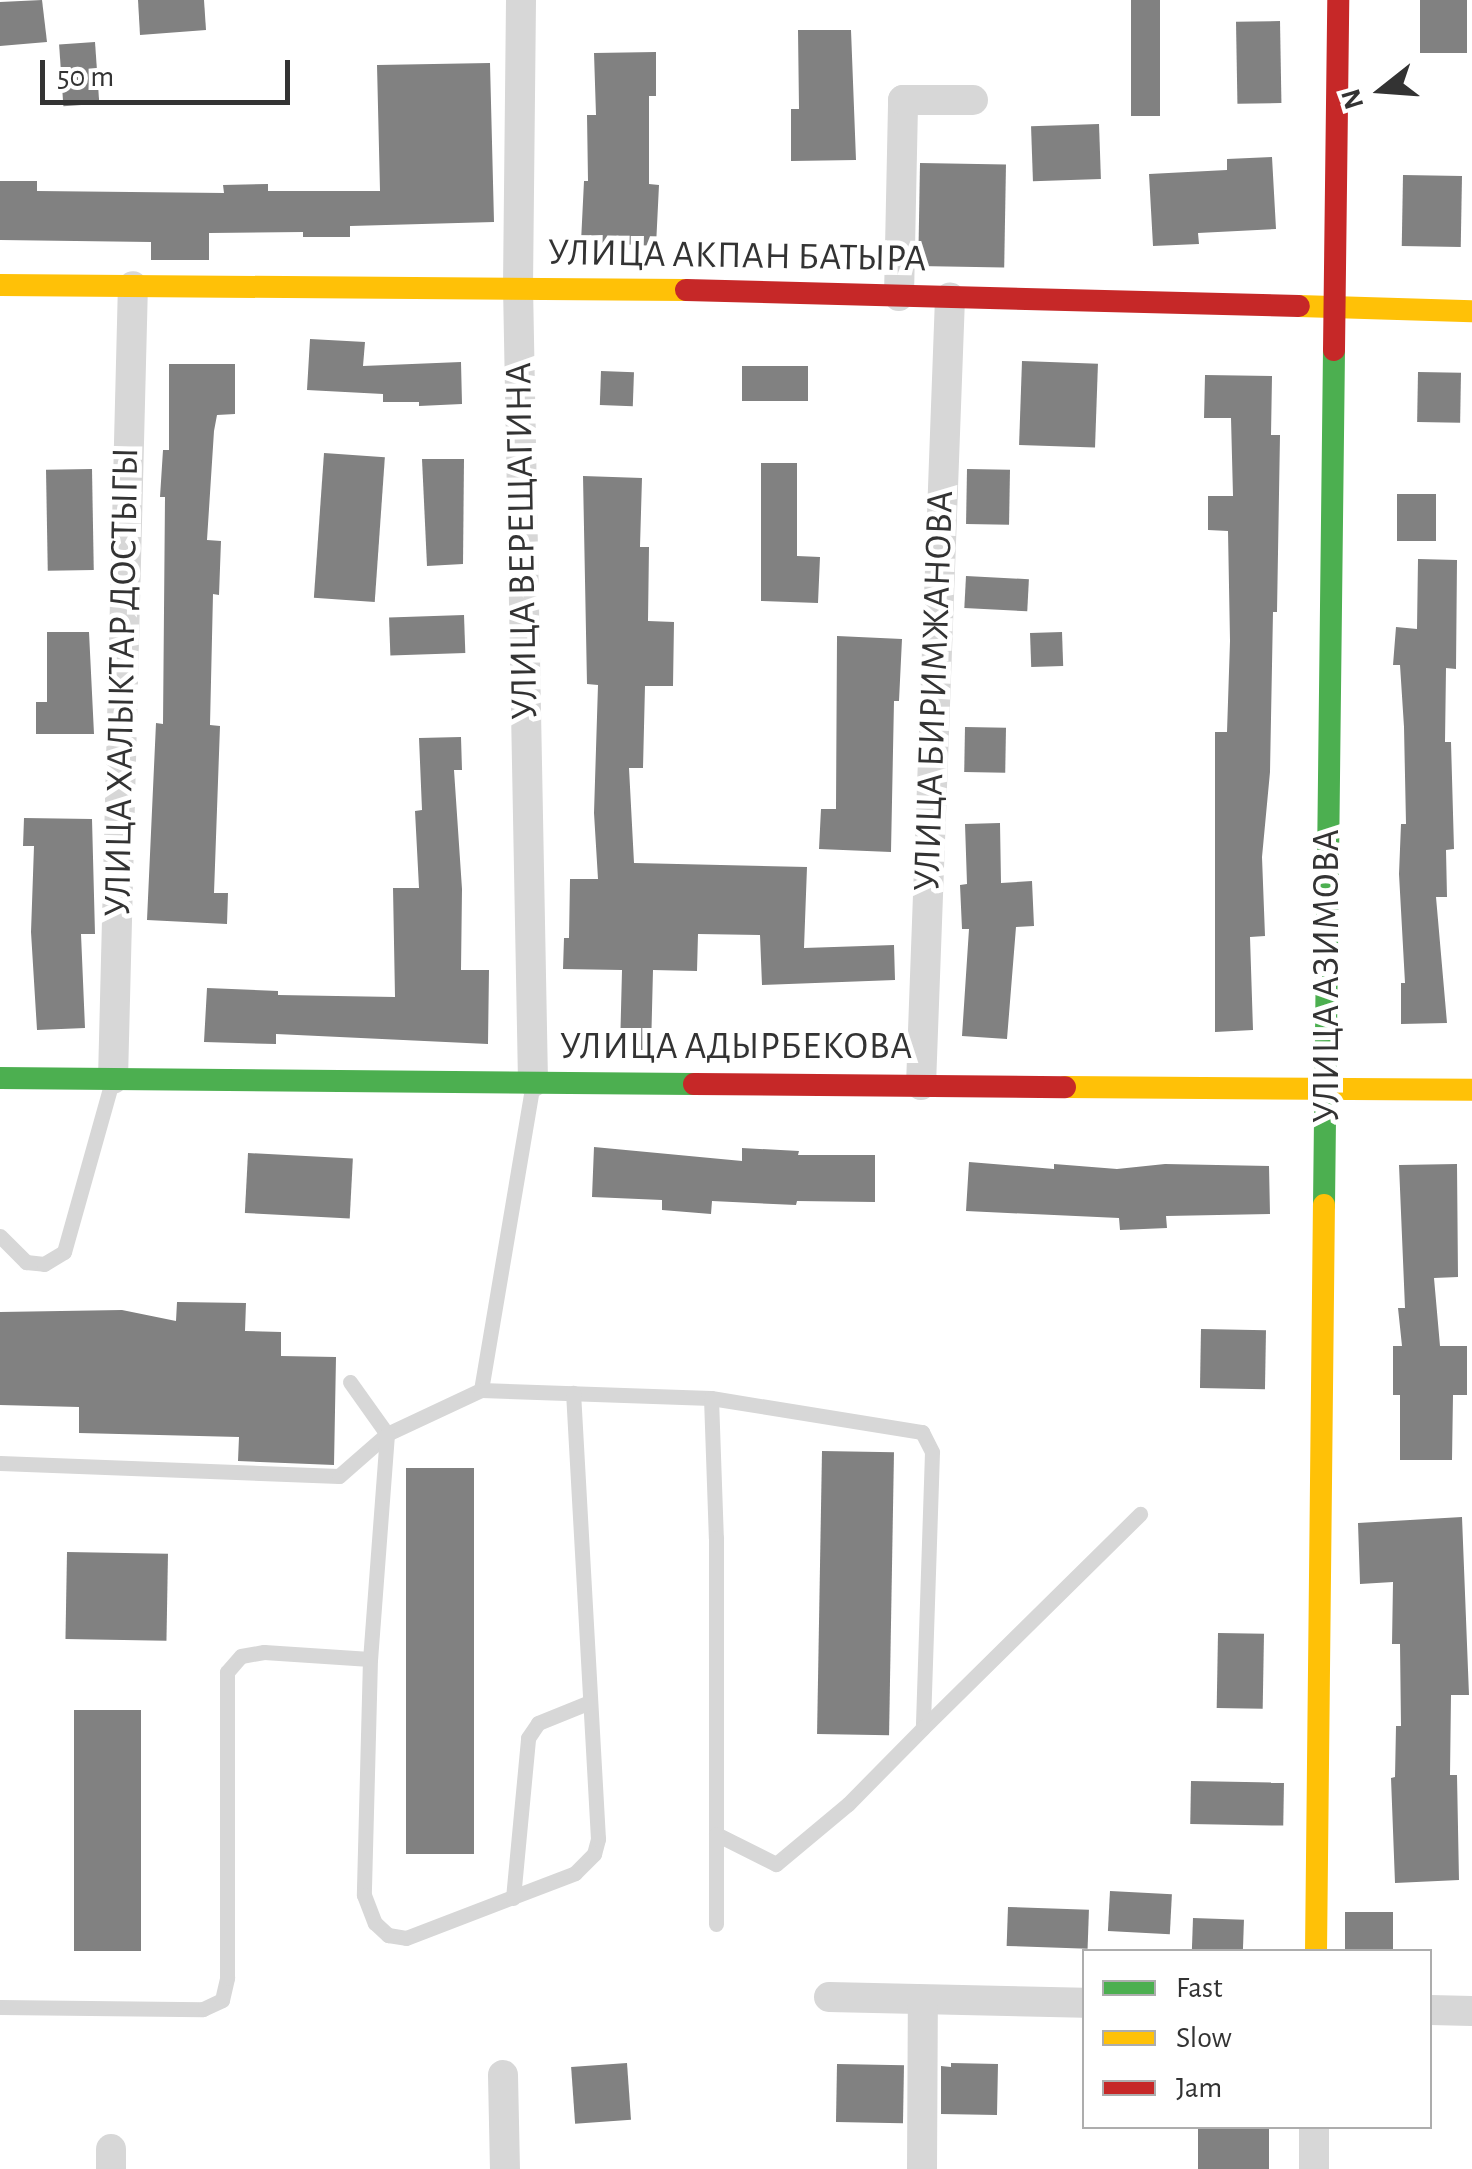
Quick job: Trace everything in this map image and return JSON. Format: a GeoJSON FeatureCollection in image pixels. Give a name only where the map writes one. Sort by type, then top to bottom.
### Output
{"type":"FeatureCollection","features":[{"type":"Feature","properties":{"kind":"street","name":"УЛИЦА ВЕРЕЩАГИНА"},"geometry":{"type":"LineString","coordinates":[[521,0],[518,286],[533,1082]]}},
{"type":"Feature","properties":{"kind":"street","name":"УЛИЦА АЗИМОВА"},"geometry":{"type":"LineString","coordinates":[[1316,1949],[1328,1088],[1331,308],[1338,0]]}},
{"type":"Feature","properties":{"kind":"street"},"geometry":{"type":"LineString","coordinates":[[898,296],[903,100],[974,100]]}},
{"type":"Feature","properties":{"kind":"street","name":"УЛИЦА АКПАН БАТЫРА"},"geometry":{"type":"LineString","coordinates":[[0,286],[518,286],[1472,311]]}},
{"type":"Feature","properties":{"kind":"street","name":"УЛИЦА ХАЛЫКТАР ДОСТЫГЫ"},"geometry":{"type":"LineString","coordinates":[[113,1079],[133,286]]}},
{"type":"Feature","properties":{"kind":"street","name":"УЛИЦА БИРИМЖАНОВА"},"geometry":{"type":"LineString","coordinates":[[920,1085],[950,298]]}},
{"type":"Feature","properties":{"kind":"street","name":"УЛИЦА АДЫРБЕКОВА"},"geometry":{"type":"LineString","coordinates":[[0,1078],[1472,1090]]}},
{"type":"Feature","properties":{"kind":"street"},"geometry":{"type":"LineString","coordinates":[[829,1997],[1082,2003]]}},
{"type":"Feature","properties":{"kind":"street"},"geometry":{"type":"LineString","coordinates":[[922,2169],[923,2000]]}},
{"type":"Feature","properties":{"kind":"street"},"geometry":{"type":"LineString","coordinates":[[1432,2010],[1472,2011]]}},
{"type":"Feature","properties":{"kind":"street"},"geometry":{"type":"LineString","coordinates":[[503,2074],[505,2169]]}},
{"type":"Feature","properties":{"kind":"street"},"geometry":{"type":"LineString","coordinates":[[1314,2129],[1314,2169]]}},
{"type":"Feature","properties":{"kind":"lane"},"geometry":{"type":"LineString","coordinates":[[0,1236],[26,1262],[44,1264],[64,1252],[113,1079]]}},
{"type":"Feature","properties":{"kind":"lane"},"geometry":{"type":"LineString","coordinates":[[481,1390],[533,1082]]}},
{"type":"Feature","properties":{"kind":"lane"},"geometry":{"type":"LineString","coordinates":[[350,1382],[387,1434],[370,1659],[364,1895],[374,1922],[388,1935],[406,1938],[574,1873],[594,1854],[598,1838],[573,1394]]}},
{"type":"Feature","properties":{"kind":"lane"},"geometry":{"type":"LineString","coordinates":[[0,1464],[339,1476],[387,1434],[481,1390],[711,1398],[922,1432],[932,1452],[923,1728]]}},
{"type":"Feature","properties":{"kind":"lane"},"geometry":{"type":"LineString","coordinates":[[711,1398],[716,1538],[716,1924]]}},
{"type":"Feature","properties":{"kind":"lane"},"geometry":{"type":"LineString","coordinates":[[716,1834],[776,1864],[848,1804],[1140,1514]]}},
{"type":"Feature","properties":{"kind":"lane"},"geometry":{"type":"LineString","coordinates":[[0,2007],[203,2009],[222,2000],[227,1978],[228,1672],[241,1656],[264,1652],[370,1659]]}},
{"type":"Feature","properties":{"kind":"lane"},"geometry":{"type":"LineString","coordinates":[[513,1898],[528,1738],[538,1723],[590,1702]]}},
{"type":"Feature","properties":{"kind":"building"},"geometry":{"type":"Polygon","coordinates":[[[42,0],[47,42],[0,46],[0,2],[42,0]]]}},
{"type":"Feature","properties":{"kind":"building"},"geometry":{"type":"Polygon","coordinates":[[[138,0],[204,0],[206,30],[140,35],[138,0]]]}},
{"type":"Feature","properties":{"kind":"building"},"geometry":{"type":"Polygon","coordinates":[[[1131,0],[1160,0],[1160,116],[1131,116],[1131,0]]]}},
{"type":"Feature","properties":{"kind":"building"},"geometry":{"type":"Polygon","coordinates":[[[1420,0],[1467,0],[1467,53],[1420,53],[1420,0]]]}},
{"type":"Feature","properties":{"kind":"building"},"geometry":{"type":"Polygon","coordinates":[[[1280,21],[1281,103],[1237,104],[1236,22],[1280,21]]]}},
{"type":"Feature","properties":{"kind":"building"},"geometry":{"type":"Polygon","coordinates":[[[798,30],[851,30],[856,160],[791,161],[791,109],[799,109],[798,30]]]}},
{"type":"Feature","properties":{"kind":"building"},"geometry":{"type":"Polygon","coordinates":[[[95,42],[99,104],[63,106],[59,45],[95,42]]]}},
{"type":"Feature","properties":{"kind":"building"},"geometry":{"type":"Polygon","coordinates":[[[656,52],[656,96],[649,96],[649,184],[659,185],[656,246],[581,242],[584,181],[588,181],[587,115],[596,115],[594,53],[656,52]]]}},
{"type":"Feature","properties":{"kind":"building"},"geometry":{"type":"Polygon","coordinates":[[[490,63],[494,222],[350,226],[350,237],[303,237],[303,232],[209,233],[209,260],[151,260],[151,242],[0,240],[0,181],[37,181],[37,191],[224,193],[223,185],[268,184],[268,191],[380,191],[377,65],[490,63]]]}},
{"type":"Feature","properties":{"kind":"building"},"geometry":{"type":"Polygon","coordinates":[[[1099,124],[1101,179],[1033,181],[1031,126],[1099,124]]]}},
{"type":"Feature","properties":{"kind":"building"},"geometry":{"type":"Polygon","coordinates":[[[1272,157],[1276,229],[1198,233],[1199,244],[1153,246],[1149,174],[1227,170],[1227,159],[1272,157]]]}},
{"type":"Feature","properties":{"kind":"building"},"geometry":{"type":"Polygon","coordinates":[[[920,163],[1006,165],[1004,267],[918,266],[920,163]]]}},
{"type":"Feature","properties":{"kind":"building"},"geometry":{"type":"Polygon","coordinates":[[[1403,175],[1462,176],[1461,247],[1402,246],[1403,175]]]}},
{"type":"Feature","properties":{"kind":"building"},"geometry":{"type":"Polygon","coordinates":[[[310,339],[365,342],[363,366],[461,362],[462,404],[419,406],[419,402],[383,402],[383,394],[307,390],[310,339]]]}},
{"type":"Feature","properties":{"kind":"building"},"geometry":{"type":"Polygon","coordinates":[[[1022,361],[1098,364],[1095,448],[1019,445],[1022,361]]]}},
{"type":"Feature","properties":{"kind":"building"},"geometry":{"type":"Polygon","coordinates":[[[169,364],[235,364],[235,414],[217,415],[214,431],[207,540],[221,541],[219,595],[213,594],[210,725],[220,726],[214,893],[228,893],[227,924],[147,920],[156,723],[163,724],[165,497],[160,497],[163,450],[169,450],[169,364]]]}},
{"type":"Feature","properties":{"kind":"building"},"geometry":{"type":"Polygon","coordinates":[[[742,366],[808,366],[808,401],[742,401],[742,366]]]}},
{"type":"Feature","properties":{"kind":"building"},"geometry":{"type":"Polygon","coordinates":[[[601,371],[634,372],[633,406],[600,405],[601,371]]]}},
{"type":"Feature","properties":{"kind":"building"},"geometry":{"type":"Polygon","coordinates":[[[1418,372],[1461,373],[1460,423],[1417,422],[1418,372]]]}},
{"type":"Feature","properties":{"kind":"building"},"geometry":{"type":"Polygon","coordinates":[[[1205,375],[1272,376],[1271,435],[1280,435],[1277,612],[1273,612],[1270,772],[1262,857],[1265,936],[1250,937],[1253,1030],[1215,1032],[1215,732],[1227,732],[1230,641],[1228,531],[1208,530],[1208,496],[1233,496],[1231,418],[1204,418],[1205,375]]]}},
{"type":"Feature","properties":{"kind":"building"},"geometry":{"type":"Polygon","coordinates":[[[324,453],[385,457],[375,602],[314,598],[324,453]]]}},
{"type":"Feature","properties":{"kind":"building"},"geometry":{"type":"Polygon","coordinates":[[[422,459],[464,459],[463,564],[427,566],[422,459]]]}},
{"type":"Feature","properties":{"kind":"building"},"geometry":{"type":"Polygon","coordinates":[[[761,463],[797,463],[797,556],[820,557],[818,603],[761,601],[761,463]]]}},
{"type":"Feature","properties":{"kind":"building"},"geometry":{"type":"Polygon","coordinates":[[[92,469],[94,570],[48,571],[46,470],[92,469]]]}},
{"type":"Feature","properties":{"kind":"building"},"geometry":{"type":"Polygon","coordinates":[[[967,469],[1010,470],[1009,525],[966,524],[967,469]]]}},
{"type":"Feature","properties":{"kind":"building"},"geometry":{"type":"Polygon","coordinates":[[[583,476],[642,478],[640,547],[649,547],[648,621],[674,622],[673,686],[645,686],[643,768],[629,768],[634,863],[807,867],[804,948],[894,945],[895,980],[762,985],[760,935],[698,934],[697,971],[653,970],[651,1050],[620,1050],[622,970],[563,969],[564,938],[569,938],[570,879],[598,879],[594,813],[598,685],[587,684],[583,476]]]}},
{"type":"Feature","properties":{"kind":"building"},"geometry":{"type":"Polygon","coordinates":[[[1397,494],[1436,494],[1436,541],[1397,541],[1397,494]]]}},
{"type":"Feature","properties":{"kind":"building"},"geometry":{"type":"Polygon","coordinates":[[[1418,559],[1457,560],[1456,669],[1446,668],[1445,742],[1451,742],[1454,849],[1446,850],[1447,897],[1436,897],[1447,1023],[1401,1024],[1401,983],[1405,983],[1399,874],[1401,824],[1406,824],[1404,727],[1400,665],[1393,665],[1396,627],[1417,629],[1418,559]]]}},
{"type":"Feature","properties":{"kind":"building"},"geometry":{"type":"Polygon","coordinates":[[[966,576],[1029,579],[1027,611],[964,608],[966,576]]]}},
{"type":"Feature","properties":{"kind":"building"},"geometry":{"type":"Polygon","coordinates":[[[464,615],[465,653],[390,656],[389,618],[464,615]]]}},
{"type":"Feature","properties":{"kind":"building"},"geometry":{"type":"Polygon","coordinates":[[[47,632],[89,632],[94,734],[36,734],[36,702],[47,702],[47,632]]]}},
{"type":"Feature","properties":{"kind":"building"},"geometry":{"type":"Polygon","coordinates":[[[1062,632],[1063,666],[1031,667],[1030,633],[1062,632]]]}},
{"type":"Feature","properties":{"kind":"building"},"geometry":{"type":"Polygon","coordinates":[[[837,636],[902,639],[899,701],[894,701],[891,852],[819,849],[821,809],[836,809],[837,636]]]}},
{"type":"Feature","properties":{"kind":"building"},"geometry":{"type":"Polygon","coordinates":[[[965,727],[1006,728],[1005,773],[964,772],[965,727]]]}},
{"type":"Feature","properties":{"kind":"building"},"geometry":{"type":"Polygon","coordinates":[[[461,737],[462,770],[454,770],[462,889],[461,970],[489,970],[488,1044],[276,1034],[276,1044],[204,1042],[207,988],[278,991],[278,995],[395,997],[393,888],[419,888],[415,811],[422,810],[419,738],[461,737]]]}},
{"type":"Feature","properties":{"kind":"building"},"geometry":{"type":"Polygon","coordinates":[[[24,818],[92,819],[95,934],[81,934],[85,1028],[37,1030],[31,932],[34,846],[23,846],[24,818]]]}},
{"type":"Feature","properties":{"kind":"building"},"geometry":{"type":"Polygon","coordinates":[[[1000,823],[1001,883],[1032,881],[1034,926],[1016,927],[1007,1039],[962,1036],[969,929],[962,929],[960,885],[967,884],[965,824],[1000,823]]]}},
{"type":"Feature","properties":{"kind":"building"},"geometry":{"type":"Polygon","coordinates":[[[594,1147],[742,1161],[742,1148],[799,1151],[798,1155],[875,1155],[875,1202],[797,1201],[796,1205],[712,1201],[711,1214],[662,1210],[662,1200],[592,1197],[594,1147]]]}},
{"type":"Feature","properties":{"kind":"building"},"geometry":{"type":"Polygon","coordinates":[[[248,1153],[353,1158],[350,1218],[245,1213],[248,1153]]]}},
{"type":"Feature","properties":{"kind":"building"},"geometry":{"type":"Polygon","coordinates":[[[969,1162],[1054,1169],[1054,1164],[1117,1169],[1165,1164],[1269,1166],[1270,1214],[1166,1216],[1167,1228],[1120,1230],[1119,1218],[966,1211],[969,1162]]]}},
{"type":"Feature","properties":{"kind":"building"},"geometry":{"type":"Polygon","coordinates":[[[1457,1164],[1458,1277],[1434,1278],[1440,1346],[1467,1346],[1467,1395],[1453,1395],[1452,1460],[1400,1460],[1400,1395],[1393,1395],[1393,1346],[1402,1346],[1398,1308],[1405,1308],[1399,1165],[1457,1164]]]}},
{"type":"Feature","properties":{"kind":"building"},"geometry":{"type":"Polygon","coordinates":[[[177,1302],[246,1303],[245,1331],[281,1332],[281,1356],[336,1357],[334,1465],[238,1461],[239,1437],[79,1433],[79,1407],[0,1405],[0,1312],[122,1310],[176,1321],[177,1302]]]}},
{"type":"Feature","properties":{"kind":"building"},"geometry":{"type":"Polygon","coordinates":[[[1201,1329],[1266,1330],[1265,1389],[1200,1388],[1201,1329]]]}},
{"type":"Feature","properties":{"kind":"building"},"geometry":{"type":"Polygon","coordinates":[[[822,1451],[894,1452],[889,1735],[817,1734],[822,1451]]]}},
{"type":"Feature","properties":{"kind":"building"},"geometry":{"type":"Polygon","coordinates":[[[406,1468],[474,1468],[474,1854],[406,1854],[406,1468]]]}},
{"type":"Feature","properties":{"kind":"building"},"geometry":{"type":"Polygon","coordinates":[[[1462,1517],[1469,1695],[1451,1695],[1450,1775],[1457,1775],[1459,1880],[1395,1883],[1391,1778],[1395,1777],[1396,1726],[1401,1726],[1400,1644],[1392,1644],[1393,1582],[1360,1584],[1358,1523],[1462,1517]]]}},
{"type":"Feature","properties":{"kind":"building"},"geometry":{"type":"Polygon","coordinates":[[[67,1552],[168,1554],[166,1641],[65,1639],[67,1552]]]}},
{"type":"Feature","properties":{"kind":"building"},"geometry":{"type":"Polygon","coordinates":[[[1218,1633],[1264,1634],[1263,1709],[1217,1708],[1218,1633]]]}},
{"type":"Feature","properties":{"kind":"building"},"geometry":{"type":"Polygon","coordinates":[[[74,1710],[141,1710],[141,1951],[74,1951],[74,1710]]]}},
{"type":"Feature","properties":{"kind":"building"},"geometry":{"type":"Polygon","coordinates":[[[1191,1781],[1284,1783],[1283,1826],[1190,1824],[1191,1781]]]}},
{"type":"Feature","properties":{"kind":"building"},"geometry":{"type":"Polygon","coordinates":[[[1110,1891],[1172,1894],[1170,1934],[1108,1931],[1110,1891]]]}},
{"type":"Feature","properties":{"kind":"building"},"geometry":{"type":"Polygon","coordinates":[[[1008,1907],[1089,1910],[1088,1949],[1007,1946],[1008,1907]]]}},
{"type":"Feature","properties":{"kind":"building"},"geometry":{"type":"Polygon","coordinates":[[[1345,1912],[1393,1912],[1393,1949],[1345,1949],[1345,1912]]]}},
{"type":"Feature","properties":{"kind":"building"},"geometry":{"type":"Polygon","coordinates":[[[1193,1918],[1244,1920],[1243,1949],[1192,1949],[1193,1918]]]}},
{"type":"Feature","properties":{"kind":"building"},"geometry":{"type":"Polygon","coordinates":[[[627,2063],[631,2120],[575,2124],[571,2067],[627,2063]]]}},
{"type":"Feature","properties":{"kind":"building"},"geometry":{"type":"Polygon","coordinates":[[[951,2063],[998,2064],[997,2115],[941,2114],[941,2066],[951,2067],[951,2063]]]}},
{"type":"Feature","properties":{"kind":"building"},"geometry":{"type":"Polygon","coordinates":[[[837,2064],[904,2065],[903,2123],[836,2122],[837,2064]]]}},
{"type":"Feature","properties":{"kind":"building"},"geometry":{"type":"Polygon","coordinates":[[[1198,2129],[1269,2129],[1269,2169],[1198,2169],[1198,2129]]]}},
{"type":"Feature","properties":{"kind":"traffic: fast"},"geometry":{"type":"LineString","coordinates":[[1324,1205],[1334,350]]}},
{"type":"Feature","properties":{"kind":"traffic: fast"},"geometry":{"type":"LineString","coordinates":[[0,1078],[694,1084]]}},
{"type":"Feature","properties":{"kind":"traffic: slow"},"geometry":{"type":"LineString","coordinates":[[0,285],[686,290]]}},
{"type":"Feature","properties":{"kind":"traffic: slow"},"geometry":{"type":"LineString","coordinates":[[1299,306],[1472,311]]}},
{"type":"Feature","properties":{"kind":"traffic: slow"},"geometry":{"type":"LineString","coordinates":[[1065,1087],[1472,1090]]}},
{"type":"Feature","properties":{"kind":"traffic: slow"},"geometry":{"type":"LineString","coordinates":[[1316,1949],[1324,1205]]}},
{"type":"Feature","properties":{"kind":"traffic: jam"},"geometry":{"type":"LineString","coordinates":[[1334,350],[1338,0]]}},
{"type":"Feature","properties":{"kind":"traffic: jam"},"geometry":{"type":"LineString","coordinates":[[686,290],[1299,306]]}},
{"type":"Feature","properties":{"kind":"traffic: jam"},"geometry":{"type":"LineString","coordinates":[[694,1084],[1065,1087]]}}]}
